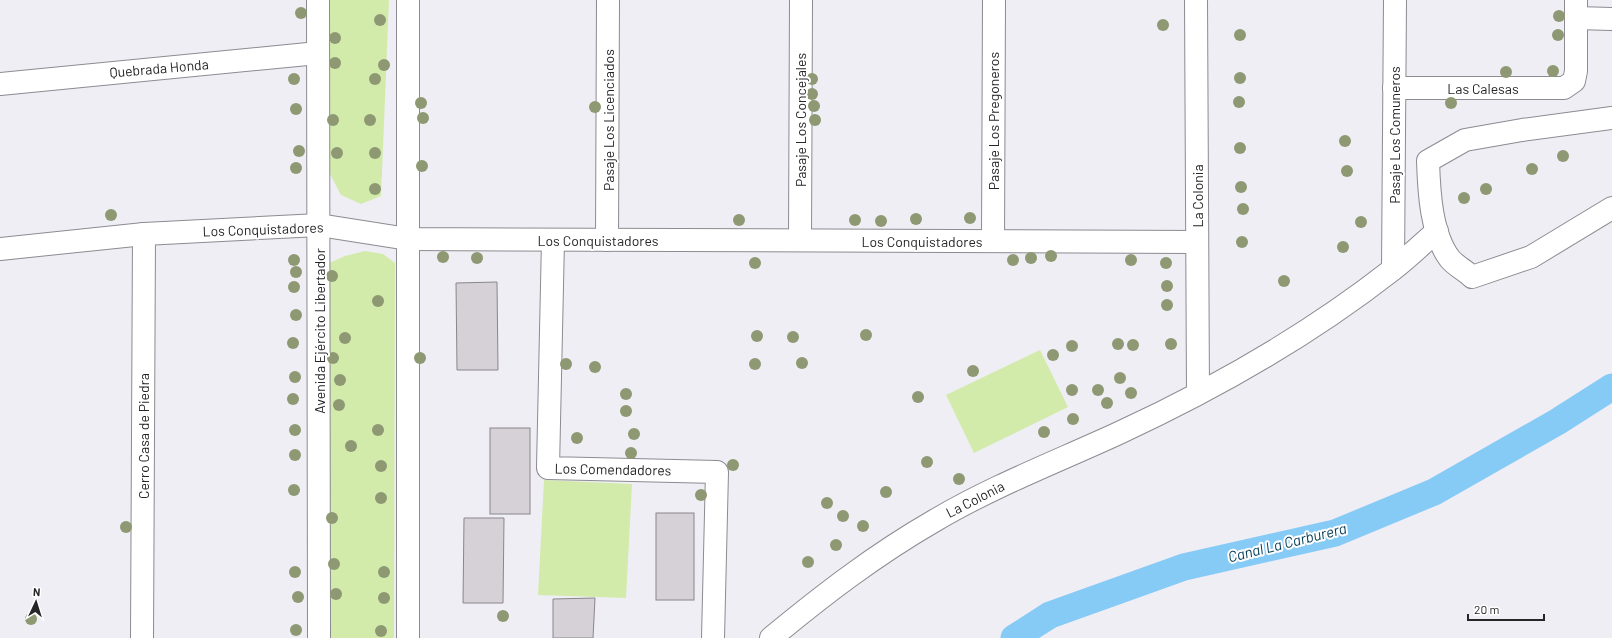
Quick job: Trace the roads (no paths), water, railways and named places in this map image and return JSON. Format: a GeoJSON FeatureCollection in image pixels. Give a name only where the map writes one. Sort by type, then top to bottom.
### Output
{"type":"FeatureCollection","features":[{"type":"Feature","properties":{"kind":"street","name":"Avenida Ejército Libertador"},"geometry":{"type":"LineString","coordinates":[[318,0],[319,638]]}},
{"type":"Feature","properties":{"kind":"street"},"geometry":{"type":"LineString","coordinates":[[408,0],[408,638]]}},
{"type":"Feature","properties":{"kind":"street","name":"Pasaje Los Licenciados"},"geometry":{"type":"LineString","coordinates":[[607,240],[608,0]]}},
{"type":"Feature","properties":{"kind":"street","name":"Pasaje Los Concejales"},"geometry":{"type":"LineString","coordinates":[[800,240],[801,0]]}},
{"type":"Feature","properties":{"kind":"street","name":"Pasaje Los Pregoneros"},"geometry":{"type":"LineString","coordinates":[[993,241],[994,0]]}},
{"type":"Feature","properties":{"kind":"street","name":"La Colonia"},"geometry":{"type":"LineString","coordinates":[[1196,0],[1198,393]]}},
{"type":"Feature","properties":{"kind":"street","name":"Pasaje Los Comuneros"},"geometry":{"type":"LineString","coordinates":[[1393,269],[1395,0]]}},
{"type":"Feature","properties":{"kind":"street"},"geometry":{"type":"LineString","coordinates":[[1576,9],[1612,19]]}},
{"type":"Feature","properties":{"kind":"street","name":"Las Calesas"},"geometry":{"type":"LineString","coordinates":[[1394,88],[1558,88],[1570,85],[1574,81],[1576,71],[1576,9]]}},
{"type":"Feature","properties":{"kind":"street","name":"Quebrada Honda"},"geometry":{"type":"LineString","coordinates":[[0,84],[318,53]]}},
{"type":"Feature","properties":{"kind":"street"},"geometry":{"type":"LineString","coordinates":[[1612,118],[1522,130],[1465,140],[1428,161],[1429,195],[1437,231],[1451,260],[1472,276],[1531,257],[1612,208]]}},
{"type":"Feature","properties":{"kind":"street","name":"Los Conquistadores"},"geometry":{"type":"LineString","coordinates":[[0,249],[144,234],[319,225],[408,239],[1197,242]]}},
{"type":"Feature","properties":{"kind":"street","name":"La Colonia"},"geometry":{"type":"LineString","coordinates":[[771,638],[824,594],[860,568],[934,520],[988,491],[1119,433],[1198,393],[1299,335],[1393,269],[1437,231]]}},
{"type":"Feature","properties":{"kind":"street","name":"Cerro Casa de Piedra"},"geometry":{"type":"LineString","coordinates":[[142,638],[144,234]]}},
{"type":"Feature","properties":{"kind":"street","name":"Los Comendadores"},"geometry":{"type":"LineString","coordinates":[[553,240],[548,468],[717,472],[713,638]]}},
{"type":"Feature","properties":{"kind":"waterway","name":"Canal La Carburera"},"geometry":{"type":"LineString","coordinates":[[1014,638],[1050,615],[1184,567],[1335,533],[1434,492],[1557,422],[1612,387]]}}]}
